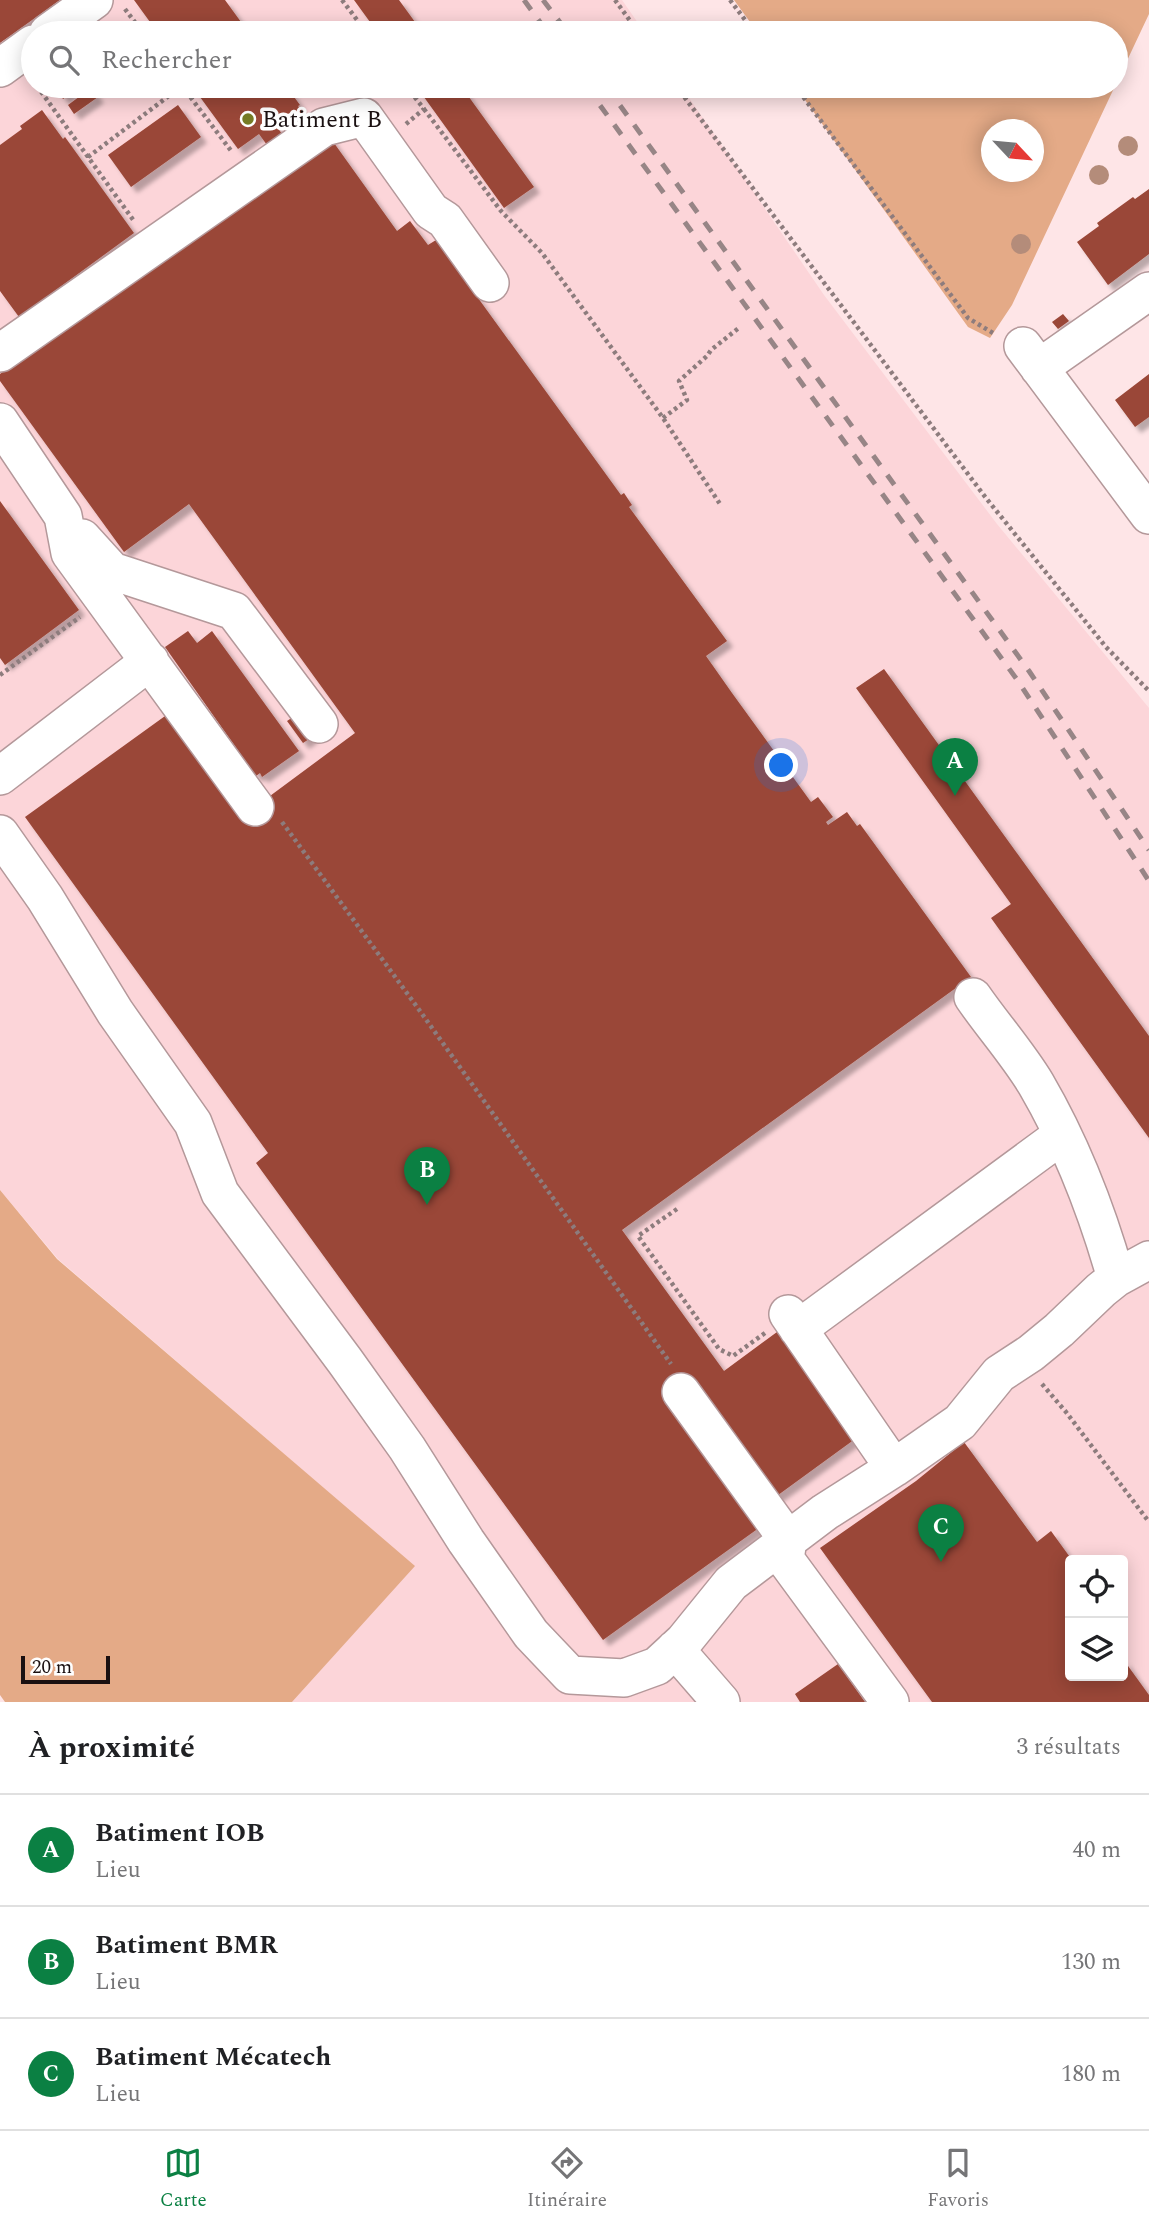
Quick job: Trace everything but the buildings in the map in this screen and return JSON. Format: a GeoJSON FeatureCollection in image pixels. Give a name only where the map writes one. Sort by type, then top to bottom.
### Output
{"type":"FeatureCollection","features":[{"type":"Feature","properties":{"kind":"street"},"geometry":{"type":"LineString","coordinates":[[65,21],[94,0]]}},
{"type":"Feature","properties":{"kind":"street"},"geometry":{"type":"LineString","coordinates":[[0,68],[21,53]]}},
{"type":"Feature","properties":{"kind":"street"},"geometry":{"type":"LineString","coordinates":[[0,353],[324,127],[364,117],[431,211],[445,220],[490,283]]}},
{"type":"Feature","properties":{"kind":"street"},"geometry":{"type":"LineString","coordinates":[[1149,291],[1031,357],[1149,515]]}},
{"type":"Feature","properties":{"kind":"street"},"geometry":{"type":"LineString","coordinates":[[0,422],[63,516],[112,571],[234,611],[319,724]]}},
{"type":"Feature","properties":{"kind":"street"},"geometry":{"type":"LineString","coordinates":[[63,516],[70,553],[266,811]]}},
{"type":"Feature","properties":{"kind":"street"},"geometry":{"type":"LineString","coordinates":[[0,776],[150,661]]}},
{"type":"Feature","properties":{"kind":"street"},"geometry":{"type":"LineString","coordinates":[[0,834],[45,898],[115,1012],[193,1123],[220,1193],[369,1394],[531,1634],[570,1675],[624,1678],[657,1666],[684,1641],[731,1583],[825,1512],[960,1422],[999,1374],[1031,1353],[1116,1278],[1149,1260]]}},
{"type":"Feature","properties":{"kind":"street"},"geometry":{"type":"LineString","coordinates":[[972,997],[1035,1083],[1062,1135],[1104,1237],[1116,1278]]}},
{"type":"Feature","properties":{"kind":"street"},"geometry":{"type":"LineString","coordinates":[[894,1468],[793,1322],[1062,1135]]}},
{"type":"Feature","properties":{"kind":"street"},"geometry":{"type":"LineString","coordinates":[[680,1383],[788,1540],[785,1559],[890,1702]]}},
{"type":"Feature","properties":{"kind":"street"},"geometry":{"type":"LineString","coordinates":[[675,1649],[721,1702]]}},
{"type":"Feature","properties":{"kind":"path"},"geometry":{"type":"LineString","coordinates":[[118,0],[134,21]]}},
{"type":"Feature","properties":{"kind":"path"},"geometry":{"type":"LineString","coordinates":[[342,0],[358,21]]}},
{"type":"Feature","properties":{"kind":"path"},"geometry":{"type":"LineString","coordinates":[[615,0],[630,21]]}},
{"type":"Feature","properties":{"kind":"path"},"geometry":{"type":"LineString","coordinates":[[730,0],[746,21]]}},
{"type":"Feature","properties":{"kind":"path"},"geometry":{"type":"LineString","coordinates":[[46,98],[137,225]]}},
{"type":"Feature","properties":{"kind":"path"},"geometry":{"type":"LineString","coordinates":[[88,157],[166,98]]}},
{"type":"Feature","properties":{"kind":"path"},"geometry":{"type":"LineString","coordinates":[[191,98],[234,156],[243,150]]}},
{"type":"Feature","properties":{"kind":"path"},"geometry":{"type":"LineString","coordinates":[[685,98],[986,498],[1106,647],[1149,691]]}},
{"type":"Feature","properties":{"kind":"path"},"geometry":{"type":"LineString","coordinates":[[803,98],[968,318],[1031,357]]}},
{"type":"Feature","properties":{"kind":"path"},"geometry":{"type":"LineString","coordinates":[[424,109],[501,211],[542,253],[663,418],[720,504]]}},
{"type":"Feature","properties":{"kind":"path"},"geometry":{"type":"LineString","coordinates":[[663,418],[687,400],[679,381],[740,327]]}},
{"type":"Feature","properties":{"kind":"path"},"geometry":{"type":"LineString","coordinates":[[0,675],[89,610],[114,613]]}},
{"type":"Feature","properties":{"kind":"path"},"geometry":{"type":"LineString","coordinates":[[266,811],[420,1011],[680,1383]]}},
{"type":"Feature","properties":{"kind":"path"},"geometry":{"type":"LineString","coordinates":[[1035,1377],[1066,1412],[1149,1522]]}},
{"type":"Feature","properties":{"kind":"shaded area"},"geometry":{"type":"Polygon","coordinates":[[[0,0],[622,0],[637,21],[21,21],[21,98],[689,98],[824,295],[997,524],[1149,708],[1149,1702],[292,1702],[414,1566],[58,1259],[0,1190],[0,0]]]}},
{"type":"Feature","properties":{"kind":"shaded area"},"geometry":{"type":"Polygon","coordinates":[[[734,0],[1149,0],[1149,14],[1128,59],[1128,21],[749,21],[734,0]]]}},
{"type":"Feature","properties":{"kind":"shaded area"},"geometry":{"type":"Polygon","coordinates":[[[804,98],[1109,98],[1012,305],[990,338],[968,327],[804,98]]]}},
{"type":"Feature","properties":{"kind":"shaded area"},"geometry":{"type":"Polygon","coordinates":[[[0,1190],[57,1259],[415,1566],[292,1702],[5,1702],[0,1695],[0,1190]]]}},
{"type":"Feature","properties":{"kind":"railway"},"geometry":{"type":"LineString","coordinates":[[524,0],[539,21]]}},
{"type":"Feature","properties":{"kind":"railway"},"geometry":{"type":"LineString","coordinates":[[543,0],[559,21]]}},
{"type":"Feature","properties":{"kind":"railway"},"geometry":{"type":"LineString","coordinates":[[595,98],[1018,681],[1149,881]]}},
{"type":"Feature","properties":{"kind":"railway"},"geometry":{"type":"LineString","coordinates":[[615,98],[1029,671],[1149,850]]}},
{"type":"Feature","properties":{"kind":"place","name":"Batiment B"},"geometry":{"type":"Point","coordinates":[248,119]}},
{"type":"Feature","properties":{"kind":"place","name":"Batiment IOB"},"geometry":{"type":"Point","coordinates":[955,796]}},
{"type":"Feature","properties":{"kind":"place","name":"Batiment BMR"},"geometry":{"type":"Point","coordinates":[427,1205]}},
{"type":"Feature","properties":{"kind":"place","name":"Batiment Mécatech"},"geometry":{"type":"Point","coordinates":[941,1562]}}]}
